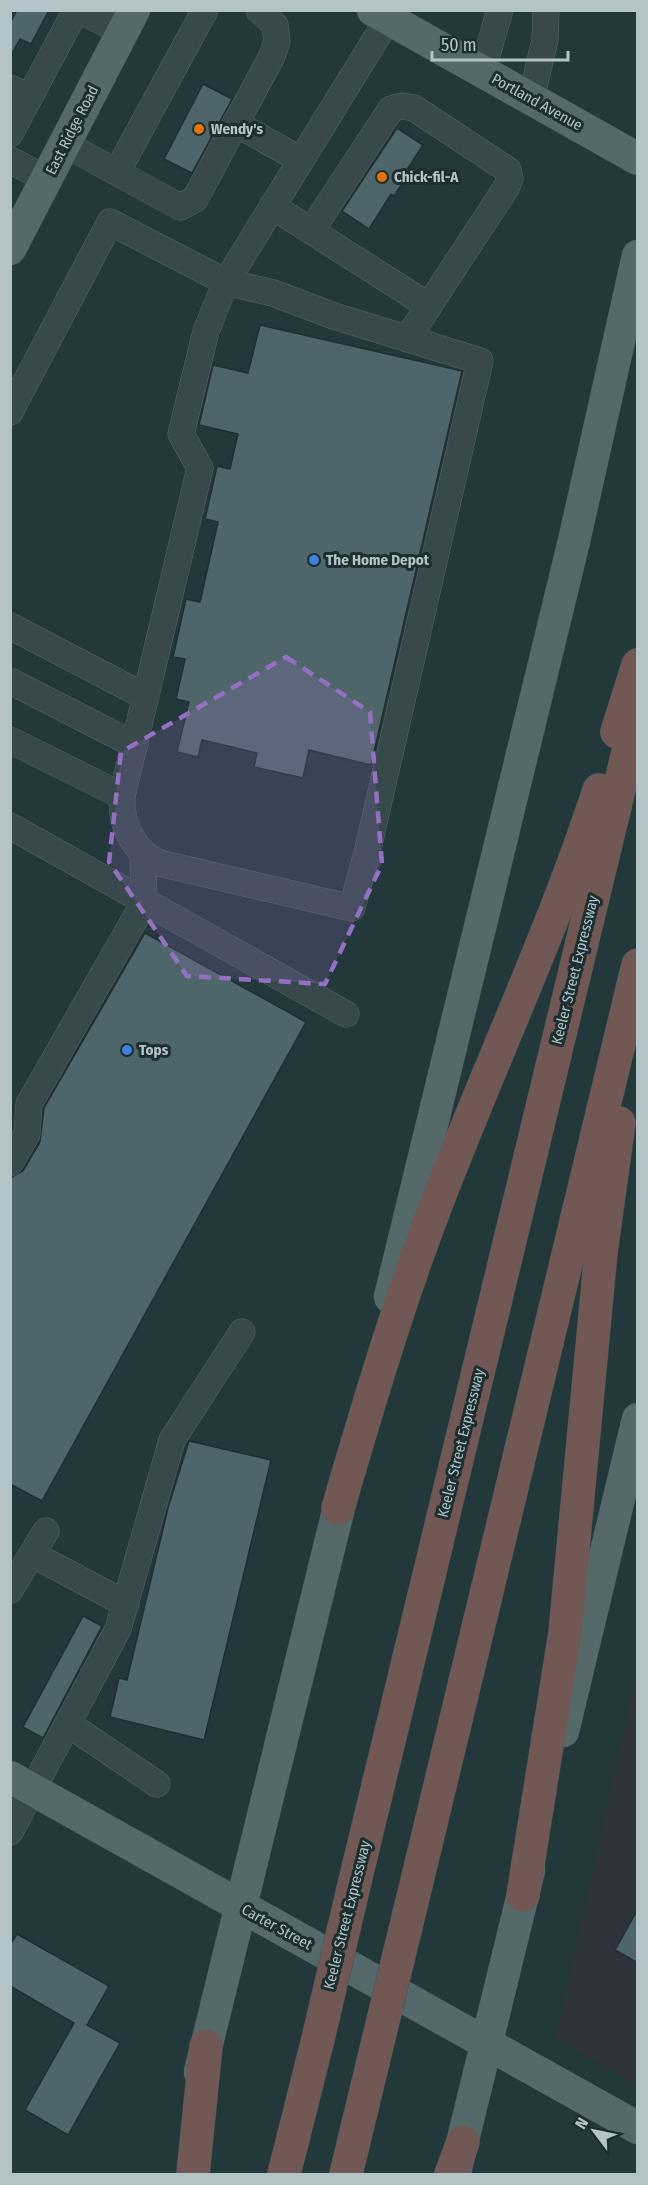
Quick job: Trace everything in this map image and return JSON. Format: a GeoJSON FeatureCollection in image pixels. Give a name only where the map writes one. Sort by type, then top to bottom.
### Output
{"type":"FeatureCollection","features":[{"type":"Feature","properties":{"kind":"highway"},"geometry":{"type":"LineString","coordinates":[[338,1508],[411,1273],[573,863],[638,665]]}},
{"type":"Feature","properties":{"kind":"highway","name":"Keeler Street Expressway"},"geometry":{"type":"LineString","coordinates":[[284,2175],[638,711]]}},
{"type":"Feature","properties":{"kind":"highway"},"geometry":{"type":"LineString","coordinates":[[346,2175],[638,965]]}},
{"type":"Feature","properties":{"kind":"highway"},"geometry":{"type":"LineString","coordinates":[[523,1895],[565,1633],[603,1241],[638,1017]]}},
{"type":"Feature","properties":{"kind":"highway"},"geometry":{"type":"LineString","coordinates":[[192,2175],[206,2046]]}},
{"type":"Feature","properties":{"kind":"highway"},"geometry":{"type":"LineString","coordinates":[[453,2175],[463,2142]]}},
{"type":"Feature","properties":{"kind":"main road","name":"Portland Avenue"},"geometry":{"type":"LineString","coordinates":[[384,13],[482,72],[638,159]]}},
{"type":"Feature","properties":{"kind":"main road","name":"East Ridge Road"},"geometry":{"type":"LineString","coordinates":[[10,249],[18,213],[46,179],[128,21]]}},
{"type":"Feature","properties":{"kind":"main road"},"geometry":{"type":"LineString","coordinates":[[178,2175],[206,2046],[576,530],[638,256]]}},
{"type":"Feature","properties":{"kind":"main road"},"geometry":{"type":"LineString","coordinates":[[463,2142],[638,1419]]}},
{"type":"Feature","properties":{"kind":"main road","name":"Carter Street"},"geometry":{"type":"LineString","coordinates":[[22,1784],[638,2128]]}},
{"type":"Feature","properties":{"kind":"street"},"geometry":{"type":"LineString","coordinates":[[10,134],[20,93],[78,10],[128,21]]}},
{"type":"Feature","properties":{"kind":"street"},"geometry":{"type":"LineString","coordinates":[[117,172],[206,10]]}},
{"type":"Feature","properties":{"kind":"street"},"geometry":{"type":"LineString","coordinates":[[482,72],[500,10]]}},
{"type":"Feature","properties":{"kind":"street"},"geometry":{"type":"LineString","coordinates":[[531,99],[545,40],[546,10]]}},
{"type":"Feature","properties":{"kind":"street"},"geometry":{"type":"LineString","coordinates":[[65,144],[180,207],[195,199],[272,56],[277,41],[275,26],[261,11]]}},
{"type":"Feature","properties":{"kind":"street"},"geometry":{"type":"LineString","coordinates":[[10,412],[110,222],[226,282],[273,293],[407,339],[480,361],[367,853],[352,908],[172,867],[143,853],[129,836],[123,820],[122,796],[200,468],[181,434],[206,331],[226,282],[301,160],[384,13]]}},
{"type":"Feature","properties":{"kind":"street"},"geometry":{"type":"LineString","coordinates":[[311,231],[391,109],[402,106],[414,108],[508,170],[510,178],[506,188],[407,339]]}},
{"type":"Feature","properties":{"kind":"street"},"geometry":{"type":"LineString","coordinates":[[235,123],[301,160]]}},
{"type":"Feature","properties":{"kind":"street"},"geometry":{"type":"LineString","coordinates":[[10,160],[46,179]]}},
{"type":"Feature","properties":{"kind":"street"},"geometry":{"type":"LineString","coordinates":[[272,206],[429,306]]}},
{"type":"Feature","properties":{"kind":"street"},"geometry":{"type":"LineString","coordinates":[[10,626],[146,697]]}},
{"type":"Feature","properties":{"kind":"street"},"geometry":{"type":"LineString","coordinates":[[10,681],[135,746]]}},
{"type":"Feature","properties":{"kind":"street"},"geometry":{"type":"LineString","coordinates":[[10,740],[122,796]]}},
{"type":"Feature","properties":{"kind":"street"},"geometry":{"type":"LineString","coordinates":[[10,826],[346,1014]]}},
{"type":"Feature","properties":{"kind":"street"},"geometry":{"type":"LineString","coordinates":[[10,1163],[27,1134],[29,1104],[144,903],[143,853]]}},
{"type":"Feature","properties":{"kind":"street"},"geometry":{"type":"LineString","coordinates":[[10,1832],[22,1784],[68,1724],[118,1629],[172,1440],[242,1332]]}},
{"type":"Feature","properties":{"kind":"street"},"geometry":{"type":"LineString","coordinates":[[10,1590],[46,1531]]}},
{"type":"Feature","properties":{"kind":"street"},"geometry":{"type":"LineString","coordinates":[[32,1554],[126,1604]]}},
{"type":"Feature","properties":{"kind":"street"},"geometry":{"type":"LineString","coordinates":[[68,1724],[157,1784]]}},
{"type":"Feature","properties":{"kind":"highlighted area"},"geometry":{"type":"Polygon","coordinates":[[[286,657],[370,712],[382,864],[325,984],[187,976],[109,862],[121,752],[286,657]]]}},
{"type":"Feature","properties":{"kind":"shaded area"},"geometry":{"type":"Polygon","coordinates":[[[637,1666],[637,2085],[555,2038],[637,1666]]]}},
{"type":"Feature","properties":{"kind":"building"},"geometry":{"type":"Polygon","coordinates":[[[17,10],[49,10],[31,44],[20,39],[10,57],[10,23],[17,10]]]}},
{"type":"Feature","properties":{"kind":"building","name":"Wendy's"},"geometry":{"type":"Polygon","coordinates":[[[203,84],[232,99],[192,173],[164,159],[203,84]]]}},
{"type":"Feature","properties":{"kind":"building","name":"Chick-fil-A"},"geometry":{"type":"Polygon","coordinates":[[[397,128],[423,145],[408,168],[411,170],[394,196],[391,194],[369,229],[342,211],[397,128]]]}},
{"type":"Feature","properties":{"kind":"building","name":"The Home Depot"},"geometry":{"type":"Polygon","coordinates":[[[260,325],[462,371],[371,765],[309,750],[303,778],[254,767],[257,753],[202,740],[198,757],[177,752],[189,702],[176,699],[185,659],[173,657],[186,599],[200,602],[218,522],[205,519],[217,466],[230,469],[238,434],[199,425],[213,365],[248,373],[260,325]]]}},
{"type":"Feature","properties":{"kind":"building"},"geometry":{"type":"Polygon","coordinates":[[[145,933],[306,1022],[42,1501],[10,1484],[10,1178],[23,1171],[40,1142],[44,1108],[145,933]]]}},
{"type":"Feature","properties":{"kind":"building"},"geometry":{"type":"Polygon","coordinates":[[[189,1441],[271,1460],[204,1740],[110,1717],[119,1678],[127,1680],[168,1508],[189,1441]]]}},
{"type":"Feature","properties":{"kind":"building"},"geometry":{"type":"Polygon","coordinates":[[[83,1616],[102,1626],[43,1738],[23,1727],[83,1616]]]}},
{"type":"Feature","properties":{"kind":"building"},"geometry":{"type":"Polygon","coordinates":[[[638,1909],[638,1963],[615,1950],[638,1909]]]}},
{"type":"Feature","properties":{"kind":"building"},"geometry":{"type":"Polygon","coordinates":[[[17,1934],[109,1986],[87,2025],[120,2043],[68,2135],[25,2110],[74,2023],[10,1986],[10,1945],[17,1934]]]}},
{"type":"Feature","properties":{"kind":"place","name":"Wendy's"},"geometry":{"type":"Point","coordinates":[199,129]}},
{"type":"Feature","properties":{"kind":"place","name":"Chick-fil-A"},"geometry":{"type":"Point","coordinates":[382,177]}},
{"type":"Feature","properties":{"kind":"place","name":"The Home Depot"},"geometry":{"type":"Point","coordinates":[314,560]}},
{"type":"Feature","properties":{"kind":"place","name":"Tops"},"geometry":{"type":"Point","coordinates":[127,1050]}}]}
